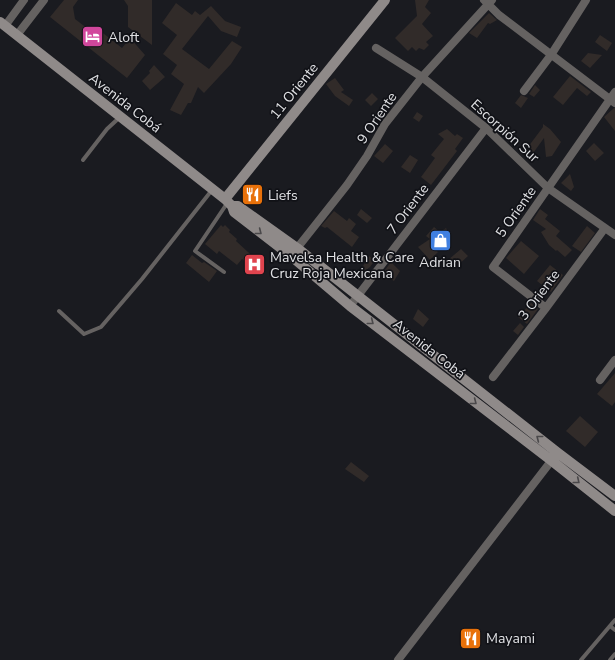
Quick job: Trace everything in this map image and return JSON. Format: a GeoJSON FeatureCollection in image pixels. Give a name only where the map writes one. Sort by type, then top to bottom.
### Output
{"type":"FeatureCollection","features":[{"type":"Feature","properties":{"kind":"main road","name":"11 Oriente"},"geometry":{"type":"LineString","coordinates":[[228,202],[385,0]]}},
{"type":"Feature","properties":{"kind":"main road","name":"Avenida Cobá"},"geometry":{"type":"LineString","coordinates":[[2,24],[228,202],[234,212],[357,296],[555,457],[605,504],[615,511]]}},
{"type":"Feature","properties":{"kind":"main road","name":"Avenida Cobá"},"geometry":{"type":"LineString","coordinates":[[294,252],[350,306],[555,457],[614,494]]}},
{"type":"Feature","properties":{"kind":"street"},"geometry":{"type":"LineString","coordinates":[[2,24],[24,0]]}},
{"type":"Feature","properties":{"kind":"street"},"geometry":{"type":"LineString","coordinates":[[17,35],[44,0]]}},
{"type":"Feature","properties":{"kind":"street"},"geometry":{"type":"LineString","coordinates":[[524,91],[551,55],[586,0]]}},
{"type":"Feature","properties":{"kind":"street"},"geometry":{"type":"LineString","coordinates":[[488,2],[499,15],[551,55],[613,98]]}},
{"type":"Feature","properties":{"kind":"street","name":"9 Oriente"},"geometry":{"type":"LineString","coordinates":[[294,252],[347,185],[367,156],[385,124],[422,78],[488,2]]}},
{"type":"Feature","properties":{"kind":"street","name":"Escorpión Sur"},"geometry":{"type":"LineString","coordinates":[[376,48],[422,78],[486,128],[548,188],[614,233]]}},
{"type":"Feature","properties":{"kind":"street","name":"5 Oriente"},"geometry":{"type":"LineString","coordinates":[[546,308],[493,267],[613,98]]}},
{"type":"Feature","properties":{"kind":"street","name":"7 Oriente"},"geometry":{"type":"LineString","coordinates":[[350,306],[486,128]]}},
{"type":"Feature","properties":{"kind":"street","name":"3 Oriente"},"geometry":{"type":"LineString","coordinates":[[493,377],[605,228]]}},
{"type":"Feature","properties":{"kind":"street"},"geometry":{"type":"LineString","coordinates":[[600,380],[615,360]]}},
{"type":"Feature","properties":{"kind":"street"},"geometry":{"type":"LineString","coordinates":[[398,660],[555,457]]}},
{"type":"Feature","properties":{"kind":"street"},"geometry":{"type":"LineString","coordinates":[[605,504],[614,494]]}},
{"type":"Feature","properties":{"kind":"lane"},"geometry":{"type":"LineString","coordinates":[[83,160],[108,129],[121,117]]}},
{"type":"Feature","properties":{"kind":"lane"},"geometry":{"type":"LineString","coordinates":[[59,311],[84,334],[101,327],[146,274],[213,190]]}},
{"type":"Feature","properties":{"kind":"lane"},"geometry":{"type":"LineString","coordinates":[[224,272],[195,251],[228,202]]}},
{"type":"Feature","properties":{"kind":"lane"},"geometry":{"type":"LineString","coordinates":[[581,660],[615,620]]}},
{"type":"Feature","properties":{"kind":"lane"},"geometry":{"type":"LineString","coordinates":[[610,626],[615,630]]}},
{"type":"Feature","properties":{"kind":"lane"},"geometry":{"type":"LineString","coordinates":[[610,660],[615,654]]}},
{"type":"Feature","properties":{"kind":"building","name":"Aloft"},"geometry":{"type":"Polygon","coordinates":[[[64,0],[78,0],[73,7],[75,19],[96,35],[99,30],[122,48],[130,38],[145,55],[127,78],[50,17],[64,0]]]}},
{"type":"Feature","properties":{"kind":"building"},"geometry":{"type":"Polygon","coordinates":[[[124,0],[152,0],[152,45],[128,27],[128,6],[124,0]]]}},
{"type":"Feature","properties":{"kind":"building"},"geometry":{"type":"Polygon","coordinates":[[[415,0],[429,0],[425,7],[431,13],[422,24],[433,36],[426,42],[429,45],[424,50],[419,48],[416,51],[412,47],[408,51],[395,38],[417,16],[415,0]]]}},
{"type":"Feature","properties":{"kind":"building"},"geometry":{"type":"Polygon","coordinates":[[[176,3],[192,15],[195,11],[200,15],[211,6],[225,21],[241,27],[237,37],[221,31],[208,16],[182,49],[209,69],[232,41],[242,47],[231,64],[204,93],[198,87],[191,103],[188,103],[181,115],[170,110],[184,84],[171,74],[177,65],[163,54],[177,35],[162,23],[176,3]]]}},
{"type":"Feature","properties":{"kind":"building"},"geometry":{"type":"Polygon","coordinates":[[[489,13],[497,20],[490,24],[488,23],[477,38],[469,33],[489,13]]]}},
{"type":"Feature","properties":{"kind":"building"},"geometry":{"type":"Polygon","coordinates":[[[600,35],[612,43],[607,51],[595,42],[600,35]]]}},
{"type":"Feature","properties":{"kind":"building"},"geometry":{"type":"Polygon","coordinates":[[[588,53],[602,55],[590,68],[581,61],[588,53]]]}},
{"type":"Feature","properties":{"kind":"building"},"geometry":{"type":"Polygon","coordinates":[[[154,65],[165,77],[150,90],[142,81],[150,73],[149,71],[154,65]]]}},
{"type":"Feature","properties":{"kind":"building"},"geometry":{"type":"Polygon","coordinates":[[[570,76],[591,92],[587,96],[577,88],[563,105],[553,97],[570,76]]]}},
{"type":"Feature","properties":{"kind":"building"},"geometry":{"type":"Polygon","coordinates":[[[335,78],[344,90],[341,92],[353,100],[349,106],[335,96],[326,84],[335,78]]]}},
{"type":"Feature","properties":{"kind":"building"},"geometry":{"type":"Polygon","coordinates":[[[535,85],[540,90],[534,97],[529,94],[535,85]]]}},
{"type":"Feature","properties":{"kind":"building"},"geometry":{"type":"Polygon","coordinates":[[[372,93],[378,99],[371,106],[365,100],[372,93]]]}},
{"type":"Feature","properties":{"kind":"building"},"geometry":{"type":"Polygon","coordinates":[[[521,95],[528,98],[521,108],[515,103],[521,95]]]}},
{"type":"Feature","properties":{"kind":"building"},"geometry":{"type":"Polygon","coordinates":[[[615,108],[615,131],[604,117],[615,108]]]}},
{"type":"Feature","properties":{"kind":"building"},"geometry":{"type":"Polygon","coordinates":[[[417,112],[423,116],[419,122],[413,118],[417,112]]]}},
{"type":"Feature","properties":{"kind":"building"},"geometry":{"type":"Polygon","coordinates":[[[543,124],[550,129],[561,142],[552,156],[546,157],[544,138],[531,156],[525,151],[543,127],[543,124]]]}},
{"type":"Feature","properties":{"kind":"building"},"geometry":{"type":"Polygon","coordinates":[[[447,129],[455,136],[457,134],[463,138],[455,149],[457,151],[431,185],[421,177],[435,158],[431,155],[444,139],[438,134],[447,129]]]}},
{"type":"Feature","properties":{"kind":"building"},"geometry":{"type":"Polygon","coordinates":[[[594,143],[604,153],[595,161],[586,151],[594,143]]]}},
{"type":"Feature","properties":{"kind":"building"},"geometry":{"type":"Polygon","coordinates":[[[385,144],[393,151],[383,163],[374,156],[385,144]]]}},
{"type":"Feature","properties":{"kind":"building"},"geometry":{"type":"Polygon","coordinates":[[[410,155],[418,160],[410,173],[401,167],[410,155]]]}},
{"type":"Feature","properties":{"kind":"building"},"geometry":{"type":"Polygon","coordinates":[[[570,174],[574,187],[571,191],[561,183],[570,174]]]}},
{"type":"Feature","properties":{"kind":"building"},"geometry":{"type":"Polygon","coordinates":[[[361,209],[372,218],[367,223],[357,215],[361,209]]]}},
{"type":"Feature","properties":{"kind":"building"},"geometry":{"type":"Polygon","coordinates":[[[540,209],[548,215],[545,219],[560,231],[556,236],[572,250],[565,257],[549,245],[541,232],[546,229],[533,220],[540,209]]]}},
{"type":"Feature","properties":{"kind":"building"},"geometry":{"type":"Polygon","coordinates":[[[334,211],[347,221],[349,218],[356,224],[351,231],[359,237],[352,247],[327,227],[325,228],[321,226],[334,211]]]}},
{"type":"Feature","properties":{"kind":"building"},"geometry":{"type":"Polygon","coordinates":[[[221,225],[223,227],[225,225],[230,230],[229,232],[237,239],[236,241],[260,263],[259,264],[264,269],[260,274],[242,259],[237,265],[219,251],[217,254],[205,244],[221,225]]]}},
{"type":"Feature","properties":{"kind":"building"},"geometry":{"type":"Polygon","coordinates":[[[587,226],[595,233],[581,252],[572,246],[587,226]]]}},
{"type":"Feature","properties":{"kind":"building"},"geometry":{"type":"Polygon","coordinates":[[[434,227],[440,232],[446,228],[447,230],[433,247],[438,252],[430,260],[418,247],[430,239],[426,236],[434,227]]]}},
{"type":"Feature","properties":{"kind":"building"},"geometry":{"type":"Polygon","coordinates":[[[521,241],[539,256],[524,274],[506,258],[521,241]]]}},
{"type":"Feature","properties":{"kind":"building"},"geometry":{"type":"Polygon","coordinates":[[[461,249],[468,256],[455,268],[448,260],[461,249]]]}},
{"type":"Feature","properties":{"kind":"building"},"geometry":{"type":"Polygon","coordinates":[[[192,255],[202,263],[204,262],[217,271],[209,282],[186,263],[192,255]]]}},
{"type":"Feature","properties":{"kind":"building"},"geometry":{"type":"Polygon","coordinates":[[[369,256],[375,260],[370,267],[356,278],[369,256]]]}},
{"type":"Feature","properties":{"kind":"building"},"geometry":{"type":"Polygon","coordinates":[[[391,262],[400,271],[394,281],[382,274],[391,262]]]}},
{"type":"Feature","properties":{"kind":"building"},"geometry":{"type":"Polygon","coordinates":[[[550,265],[563,275],[551,292],[537,281],[550,265]]]}},
{"type":"Feature","properties":{"kind":"building"},"geometry":{"type":"Polygon","coordinates":[[[531,303],[538,309],[527,324],[518,317],[531,303]]]}},
{"type":"Feature","properties":{"kind":"building"},"geometry":{"type":"Polygon","coordinates":[[[418,309],[429,319],[423,327],[413,319],[418,309]]]}},
{"type":"Feature","properties":{"kind":"building"},"geometry":{"type":"Polygon","coordinates":[[[520,323],[524,327],[518,335],[513,331],[520,323]]]}},
{"type":"Feature","properties":{"kind":"building"},"geometry":{"type":"Polygon","coordinates":[[[615,373],[615,402],[612,406],[597,394],[615,373]]]}},
{"type":"Feature","properties":{"kind":"building"},"geometry":{"type":"Polygon","coordinates":[[[580,416],[598,432],[585,447],[566,431],[580,416]]]}},
{"type":"Feature","properties":{"kind":"building"},"geometry":{"type":"Polygon","coordinates":[[[351,462],[369,476],[364,482],[345,469],[351,462]]]}},
{"type":"Feature","properties":{"kind":"place","name":"Aloft"},"geometry":{"type":"Point","coordinates":[92,37]}},
{"type":"Feature","properties":{"kind":"place","name":"Liefs"},"geometry":{"type":"Point","coordinates":[253,195]}},
{"type":"Feature","properties":{"kind":"place","name":"Adrian"},"geometry":{"type":"Point","coordinates":[440,240]}},
{"type":"Feature","properties":{"kind":"place","name":"Mavelsa Health & Care Cruz Roja Mexicana"},"geometry":{"type":"Point","coordinates":[255,265]}},
{"type":"Feature","properties":{"kind":"place","name":"Mayami"},"geometry":{"type":"Point","coordinates":[470,638]}}]}
